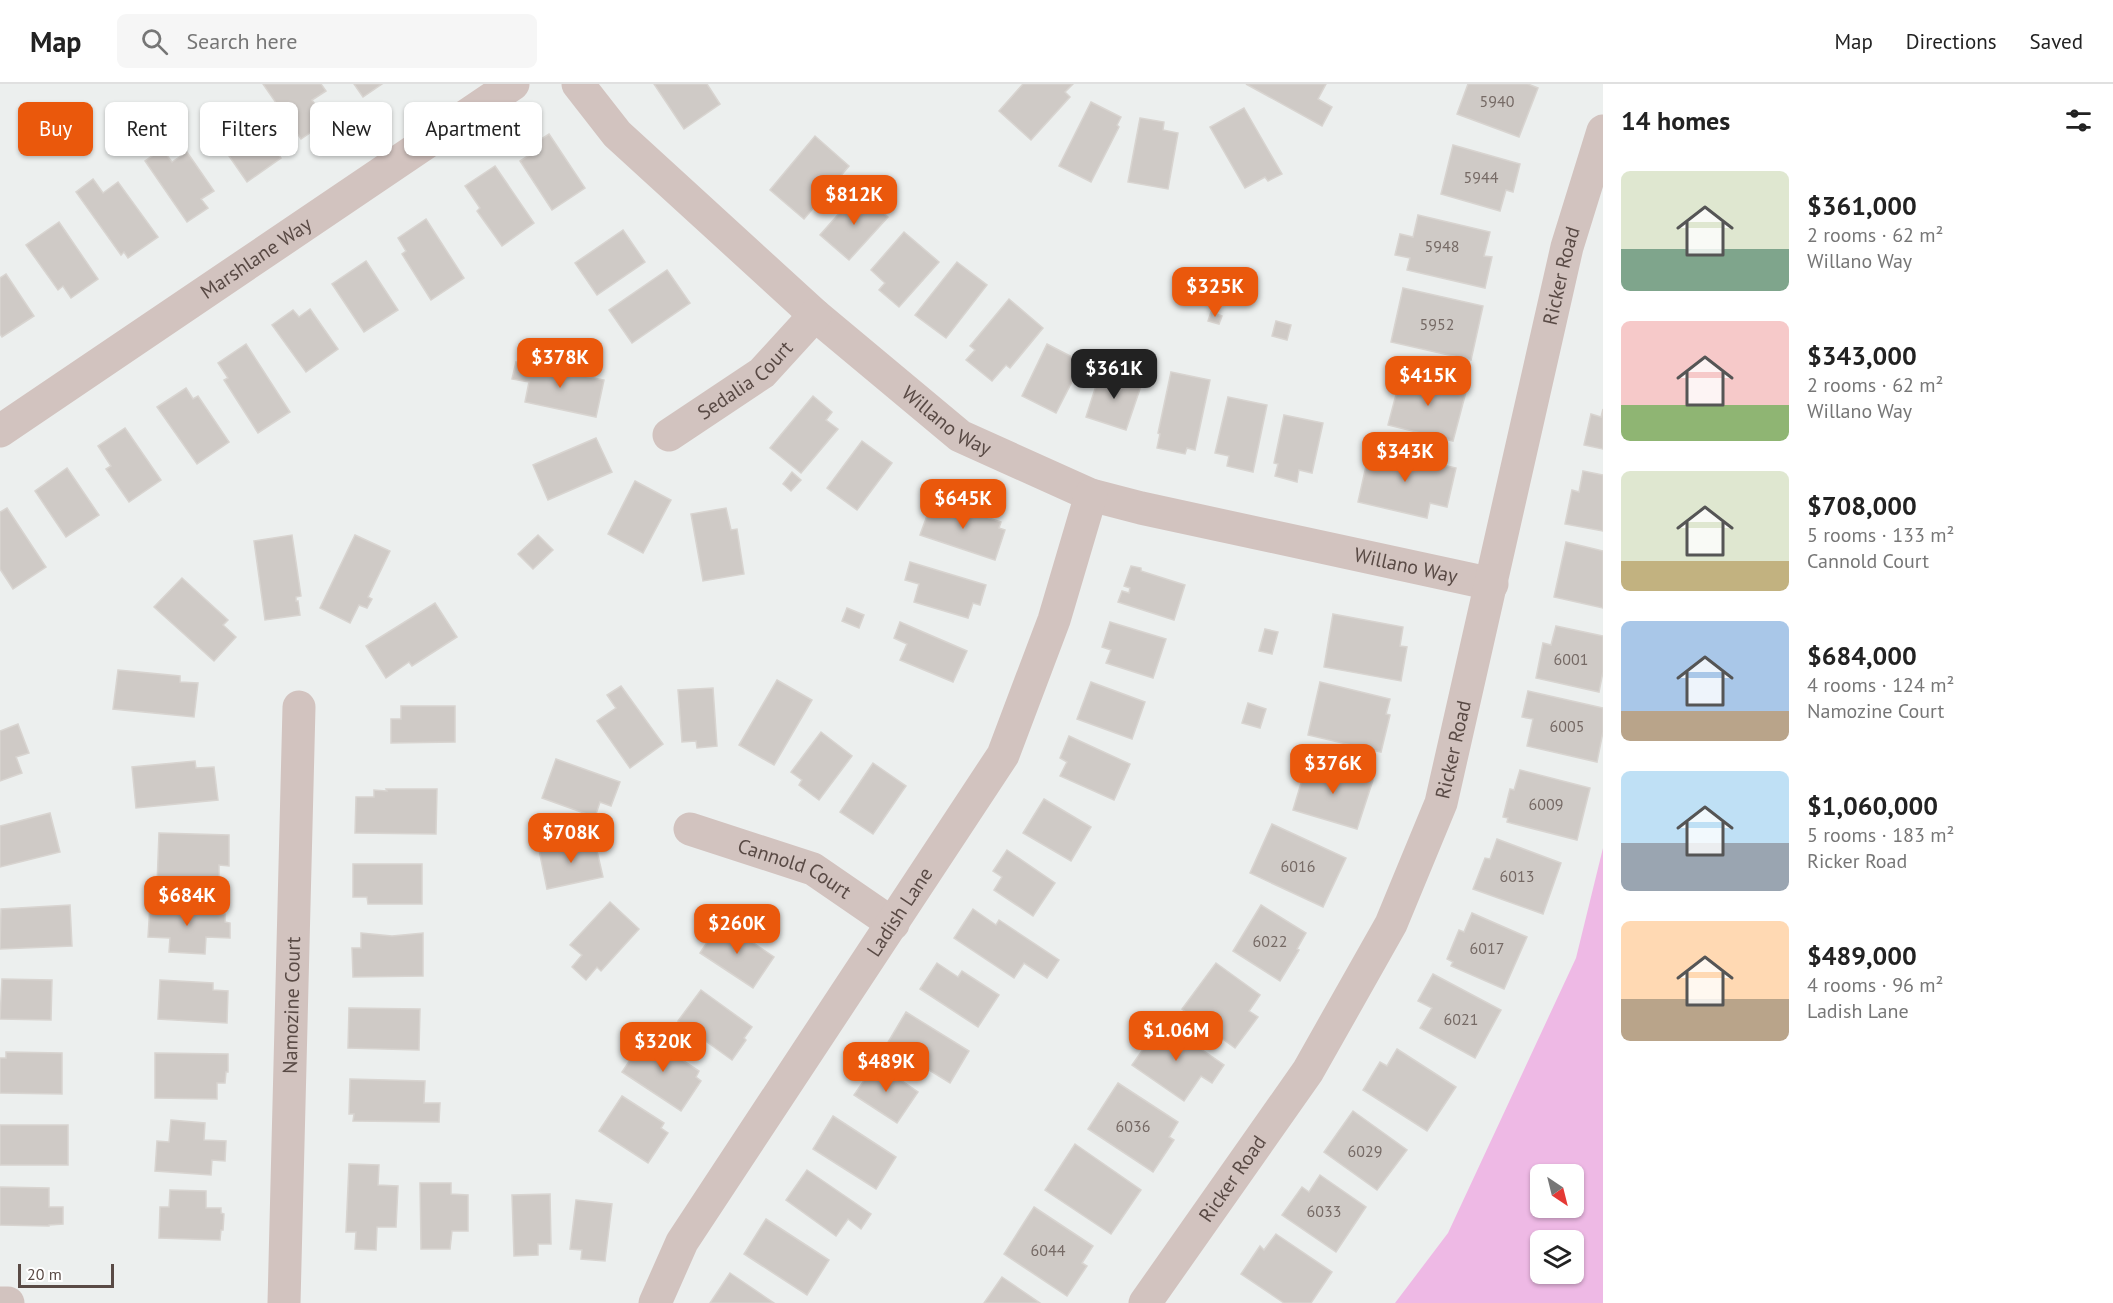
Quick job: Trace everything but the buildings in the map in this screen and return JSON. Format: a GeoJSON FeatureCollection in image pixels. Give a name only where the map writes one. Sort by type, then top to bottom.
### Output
{"type":"FeatureCollection","features":[{"type":"Feature","properties":{"kind":"street","name":"Marshlane Way"},"geometry":{"type":"LineString","coordinates":[[0,432],[513,84]]}},
{"type":"Feature","properties":{"kind":"street","name":"Willano Way"},"geometry":{"type":"LineString","coordinates":[[578,84],[617,134],[815,315],[960,436],[1091,495],[1492,584]]}},
{"type":"Feature","properties":{"kind":"street","name":"Ricker Road"},"geometry":{"type":"LineString","coordinates":[[1145,1303],[1308,1071],[1391,924],[1441,803],[1567,247],[1603,131]]}},
{"type":"Feature","properties":{"kind":"street","name":"Sedalia Court"},"geometry":{"type":"LineString","coordinates":[[669,435],[762,373],[815,315]]}},
{"type":"Feature","properties":{"kind":"street","name":"Ladish Lane"},"geometry":{"type":"LineString","coordinates":[[655,1303],[682,1242],[1003,755],[1054,620],[1091,495]]}},
{"type":"Feature","properties":{"kind":"street","name":"Namozine Court"},"geometry":{"type":"LineString","coordinates":[[284,1303],[299,707]]}},
{"type":"Feature","properties":{"kind":"street","name":"Cannold Court"},"geometry":{"type":"LineString","coordinates":[[690,829],[813,869],[893,924]]}},
{"type":"Feature","properties":{"kind":"street"},"geometry":{"type":"LineString","coordinates":[[0,1303],[8,1303]]}},
{"type":"Feature","properties":{"kind":"shaded area"},"geometry":{"type":"Polygon","coordinates":[[[1603,848],[1603,1303],[1395,1303],[1448,1233],[1576,958],[1603,848]]]}}]}
